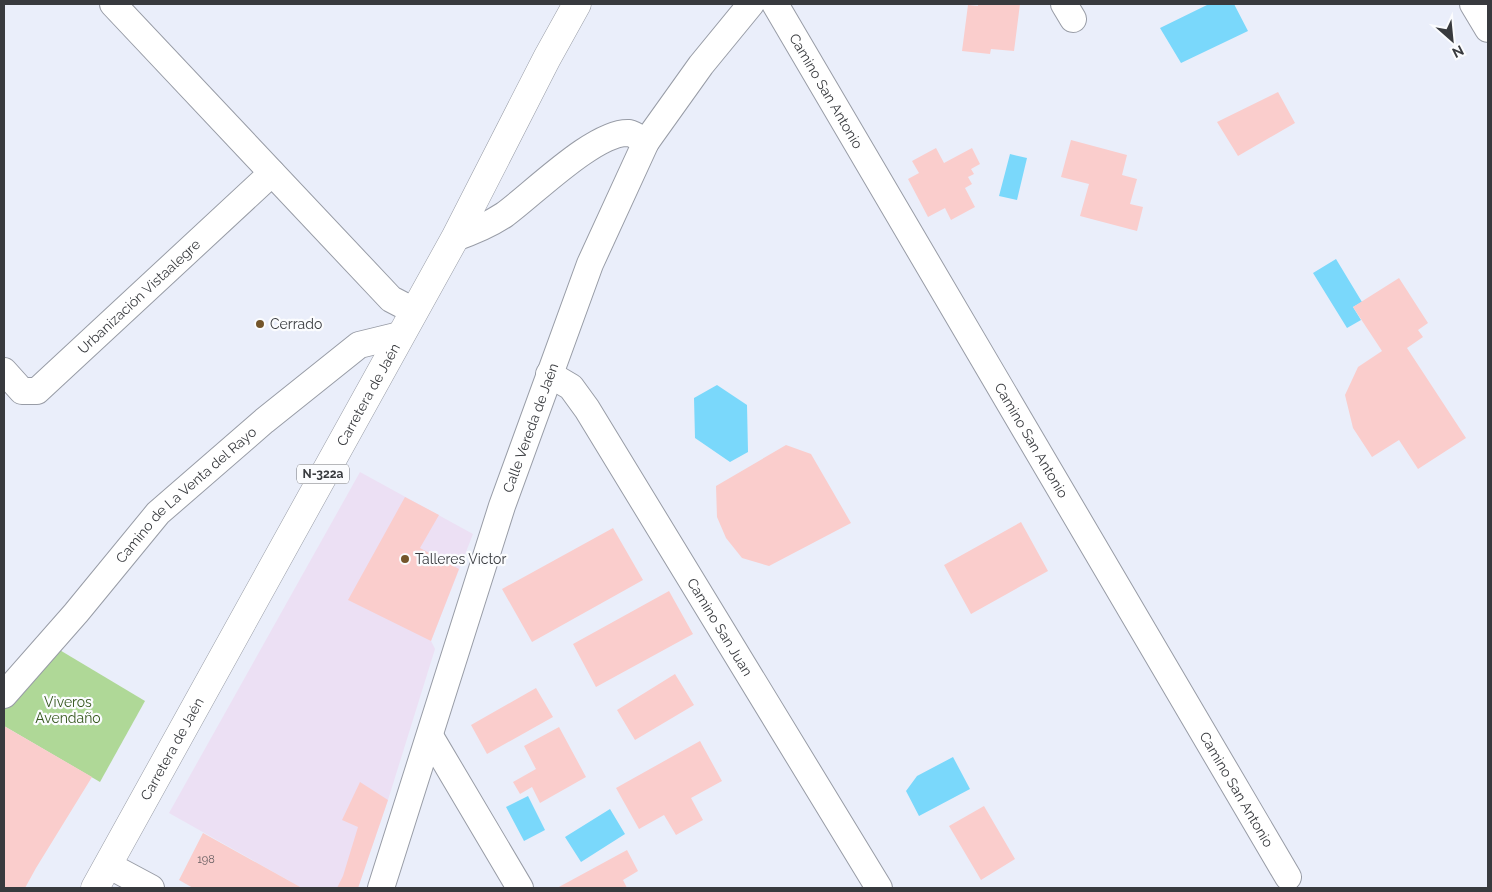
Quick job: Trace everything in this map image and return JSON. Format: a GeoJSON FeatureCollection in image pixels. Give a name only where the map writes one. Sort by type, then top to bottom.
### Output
{"type":"FeatureCollection","features":[{"type":"Feature","properties":{"kind":"highway","name":"Carretera de Jaén"},"geometry":{"type":"LineString","coordinates":[[101,877],[455,238],[547,58],[577,4]]}},
{"type":"Feature","properties":{"kind":"street"},"geometry":{"type":"LineString","coordinates":[[113,4],[391,299],[414,311]]}},
{"type":"Feature","properties":{"kind":"street","name":"Calle Vereda de Jaén"},"geometry":{"type":"LineString","coordinates":[[381,888],[502,506],[590,264],[646,142],[701,65],[752,4]]}},
{"type":"Feature","properties":{"kind":"street","name":"Camino San Antonio"},"geometry":{"type":"LineString","coordinates":[[775,4],[1288,877]]}},
{"type":"Feature","properties":{"kind":"street"},"geometry":{"type":"LineString","coordinates":[[1473,4],[1488,28]]}},
{"type":"Feature","properties":{"kind":"street"},"geometry":{"type":"LineString","coordinates":[[455,238],[474,232],[503,215],[591,146],[609,136],[630,133],[646,142]]}},
{"type":"Feature","properties":{"kind":"street","name":"Urbanización Vistaalegre"},"geometry":{"type":"LineString","coordinates":[[4,371],[22,391],[37,391],[272,173]]}},
{"type":"Feature","properties":{"kind":"street","name":"Camino de La Venta del Rayo"},"geometry":{"type":"LineString","coordinates":[[4,695],[76,613],[158,513],[264,421],[359,345],[400,335]]}},
{"type":"Feature","properties":{"kind":"street","name":"Camino San Juan"},"geometry":{"type":"LineString","coordinates":[[549,374],[571,387],[587,409],[879,888]]}},
{"type":"Feature","properties":{"kind":"street"},"geometry":{"type":"LineString","coordinates":[[430,736],[520,888]]}},
{"type":"Feature","properties":{"kind":"street"},"geometry":{"type":"LineString","coordinates":[[101,877],[150,888]]}},
{"type":"Feature","properties":{"kind":"shaded area"},"geometry":{"type":"Polygon","coordinates":[[[360,472],[473,534],[431,641],[435,649],[388,800],[358,888],[302,888],[169,813],[360,472]]]}},
{"type":"Feature","properties":{"kind":"green space","name":"Viveros Avendaño"},"geometry":{"type":"Polygon","coordinates":[[[58,649],[145,701],[100,782],[4,726],[4,710],[58,649]]]}},
{"type":"Feature","properties":{"kind":"water"},"geometry":{"type":"Polygon","coordinates":[[[1209,4],[1234,4],[1248,31],[1181,63],[1160,28],[1209,4]]]}},
{"type":"Feature","properties":{"kind":"water"},"geometry":{"type":"Polygon","coordinates":[[[1010,154],[1027,158],[1017,200],[999,196],[1010,154]]]}},
{"type":"Feature","properties":{"kind":"water"},"geometry":{"type":"Polygon","coordinates":[[[1336,259],[1362,302],[1353,307],[1361,320],[1347,328],[1313,273],[1336,259]]]}},
{"type":"Feature","properties":{"kind":"water"},"geometry":{"type":"Polygon","coordinates":[[[717,385],[747,405],[748,452],[730,462],[695,438],[694,398],[717,385]]]}},
{"type":"Feature","properties":{"kind":"water"},"geometry":{"type":"Polygon","coordinates":[[[953,757],[970,789],[919,816],[906,791],[917,776],[953,757]]]}},
{"type":"Feature","properties":{"kind":"water"},"geometry":{"type":"Polygon","coordinates":[[[528,796],[545,830],[524,841],[506,807],[528,796]]]}},
{"type":"Feature","properties":{"kind":"water"},"geometry":{"type":"Polygon","coordinates":[[[610,809],[625,834],[581,862],[565,837],[610,809]]]}},
{"type":"Feature","properties":{"kind":"building"},"geometry":{"type":"Polygon","coordinates":[[[978,4],[1020,4],[1014,51],[991,49],[990,54],[962,51],[968,5],[978,6],[978,4]]]}},
{"type":"Feature","properties":{"kind":"building"},"geometry":{"type":"Polygon","coordinates":[[[1278,92],[1295,123],[1238,156],[1217,122],[1278,92]]]}},
{"type":"Feature","properties":{"kind":"building"},"geometry":{"type":"Polygon","coordinates":[[[1071,140],[1127,155],[1122,175],[1137,179],[1130,204],[1143,207],[1137,231],[1080,216],[1089,184],[1061,177],[1071,140]]]}},
{"type":"Feature","properties":{"kind":"building"},"geometry":{"type":"Polygon","coordinates":[[[936,148],[944,163],[972,148],[980,164],[971,169],[974,174],[968,177],[972,184],[965,188],[975,207],[951,220],[945,208],[928,217],[908,179],[919,173],[912,161],[936,148]]]}},
{"type":"Feature","properties":{"kind":"building"},"geometry":{"type":"Polygon","coordinates":[[[1399,278],[1428,323],[1418,330],[1423,337],[1407,348],[1466,438],[1418,469],[1399,440],[1372,457],[1353,428],[1345,395],[1358,367],[1382,351],[1353,307],[1399,278]]]}},
{"type":"Feature","properties":{"kind":"building"},"geometry":{"type":"Polygon","coordinates":[[[786,445],[811,454],[851,523],[769,566],[742,558],[726,538],[717,517],[716,486],[786,445]]]}},
{"type":"Feature","properties":{"kind":"building","name":"Talleres Victor"},"geometry":{"type":"Polygon","coordinates":[[[405,497],[439,515],[420,548],[459,569],[431,641],[348,600],[405,497]]]}},
{"type":"Feature","properties":{"kind":"building"},"geometry":{"type":"Polygon","coordinates":[[[1021,522],[1048,571],[971,614],[944,565],[1021,522]]]}},
{"type":"Feature","properties":{"kind":"building"},"geometry":{"type":"Polygon","coordinates":[[[613,528],[643,580],[532,642],[502,589],[613,528]]]}},
{"type":"Feature","properties":{"kind":"building"},"geometry":{"type":"Polygon","coordinates":[[[669,591],[693,634],[596,687],[573,644],[669,591]]]}},
{"type":"Feature","properties":{"kind":"building"},"geometry":{"type":"Polygon","coordinates":[[[675,674],[694,705],[635,740],[617,710],[675,674]]]}},
{"type":"Feature","properties":{"kind":"building"},"geometry":{"type":"Polygon","coordinates":[[[536,688],[553,717],[487,754],[471,725],[536,688]]]}},
{"type":"Feature","properties":{"kind":"building"},"geometry":{"type":"Polygon","coordinates":[[[4,726],[92,777],[25,888],[4,888],[4,726]]]}},
{"type":"Feature","properties":{"kind":"building"},"geometry":{"type":"Polygon","coordinates":[[[559,727],[586,777],[540,803],[532,787],[520,794],[513,782],[536,769],[524,746],[559,727]]]}},
{"type":"Feature","properties":{"kind":"building"},"geometry":{"type":"Polygon","coordinates":[[[700,741],[722,781],[691,798],[703,820],[676,835],[664,815],[639,829],[616,788],[700,741]]]}},
{"type":"Feature","properties":{"kind":"building"},"geometry":{"type":"Polygon","coordinates":[[[360,782],[388,800],[358,888],[337,888],[343,876],[358,827],[342,820],[360,782]]]}},
{"type":"Feature","properties":{"kind":"building"},"geometry":{"type":"Polygon","coordinates":[[[984,806],[1015,859],[981,880],[949,826],[984,806]]]}},
{"type":"Feature","properties":{"kind":"building"},"geometry":{"type":"Polygon","coordinates":[[[203,833],[302,888],[193,888],[179,880],[203,833]]]}},
{"type":"Feature","properties":{"kind":"building"},"geometry":{"type":"Polygon","coordinates":[[[627,850],[638,871],[623,880],[627,888],[557,888],[627,850]]]}},
{"type":"Feature","properties":{"kind":"place","name":"Cerrado"},"geometry":{"type":"Point","coordinates":[260,324]}},
{"type":"Feature","properties":{"kind":"place","name":"Talleres Victor"},"geometry":{"type":"Point","coordinates":[405,559]}}]}
